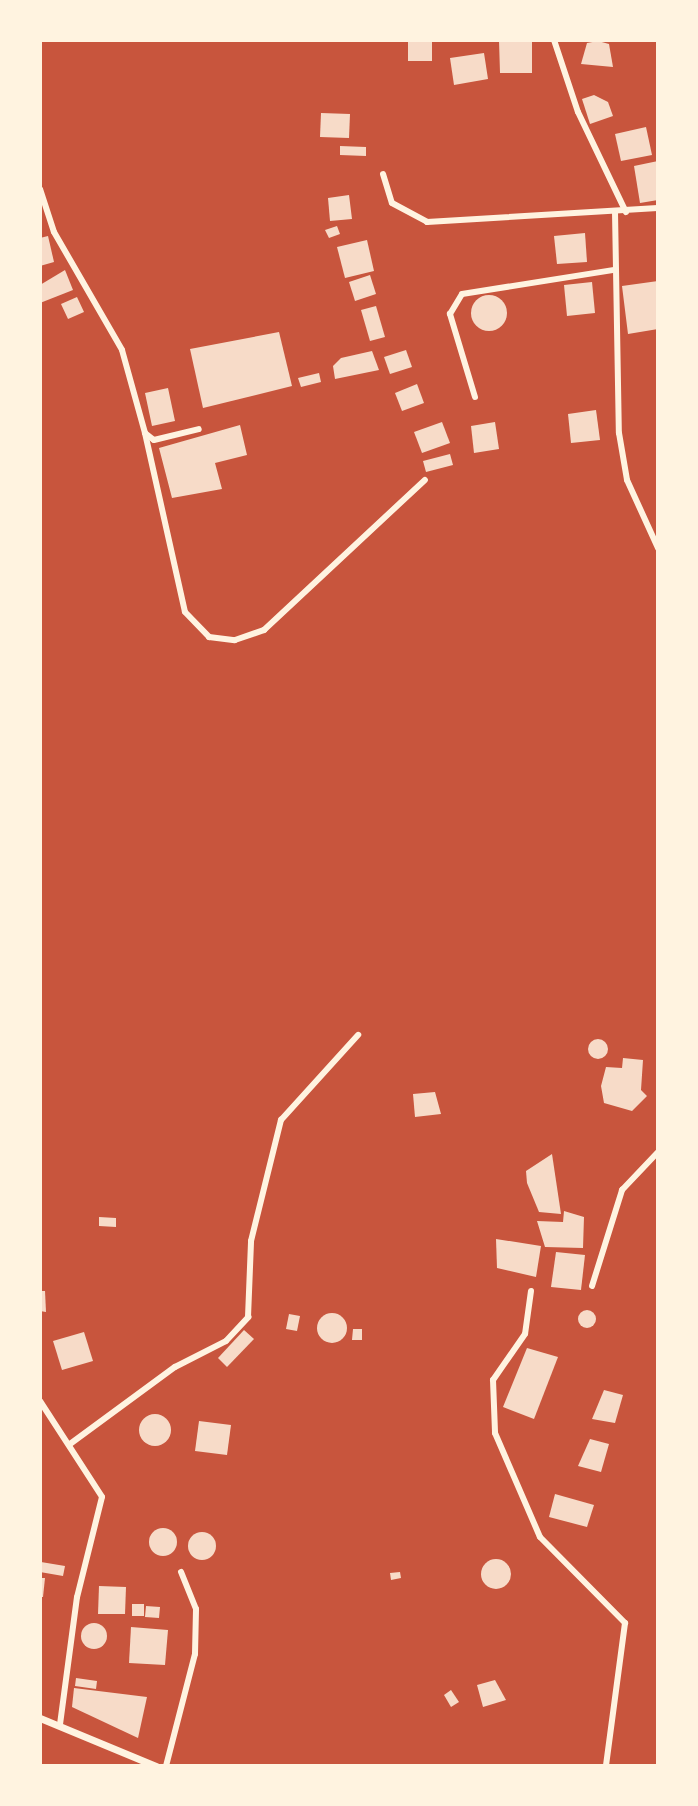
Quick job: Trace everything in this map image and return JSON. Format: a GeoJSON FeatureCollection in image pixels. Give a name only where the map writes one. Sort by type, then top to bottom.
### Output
{"type":"FeatureCollection","features":[{"type":"Feature","properties":{"kind":"street"},"geometry":{"type":"LineString","coordinates":[[554,40],[578,112],[626,212]]}},
{"type":"Feature","properties":{"kind":"street"},"geometry":{"type":"LineString","coordinates":[[383,174],[392,203],[427,222],[658,208]]}},
{"type":"Feature","properties":{"kind":"street"},"geometry":{"type":"LineString","coordinates":[[40,189],[54,232],[122,350],[145,433],[185,612],[209,637],[235,640],[264,630],[425,480]]}},
{"type":"Feature","properties":{"kind":"street"},"geometry":{"type":"LineString","coordinates":[[615,212],[619,433],[627,480],[658,548]]}},
{"type":"Feature","properties":{"kind":"street"},"geometry":{"type":"LineString","coordinates":[[475,397],[450,314],[462,294],[614,270]]}},
{"type":"Feature","properties":{"kind":"street"},"geometry":{"type":"LineString","coordinates":[[145,433],[154,440],[199,429]]}},
{"type":"Feature","properties":{"kind":"street"},"geometry":{"type":"LineString","coordinates":[[70,1444],[175,1367],[226,1341],[248,1317],[251,1241],[281,1120],[358,1035]]}},
{"type":"Feature","properties":{"kind":"street"},"geometry":{"type":"LineString","coordinates":[[592,1286],[622,1190],[658,1152]]}},
{"type":"Feature","properties":{"kind":"street"},"geometry":{"type":"LineString","coordinates":[[531,1291],[525,1334],[493,1380],[495,1433],[540,1537],[625,1623],[606,1766]]}},
{"type":"Feature","properties":{"kind":"street"},"geometry":{"type":"LineString","coordinates":[[40,1401],[95,1475],[102,1512],[77,1597],[60,1724]]}},
{"type":"Feature","properties":{"kind":"street"},"geometry":{"type":"LineString","coordinates":[[166,1766],[195,1654],[196,1609],[181,1572]]}},
{"type":"Feature","properties":{"kind":"street"},"geometry":{"type":"LineString","coordinates":[[40,1718],[156,1766]]}},
{"type":"Feature","properties":{"kind":"building"},"geometry":{"type":"Polygon","coordinates":[[[408,40],[432,40],[432,61],[408,61],[408,40]]]}},
{"type":"Feature","properties":{"kind":"building"},"geometry":{"type":"Polygon","coordinates":[[[499,40],[532,40],[532,73],[500,73],[499,40]]]}},
{"type":"Feature","properties":{"kind":"building"},"geometry":{"type":"Polygon","coordinates":[[[598,41],[609,44],[613,67],[581,64],[587,43],[598,41]]]}},
{"type":"Feature","properties":{"kind":"building"},"geometry":{"type":"Polygon","coordinates":[[[484,53],[488,79],[454,85],[450,58],[484,53]]]}},
{"type":"Feature","properties":{"kind":"building"},"geometry":{"type":"Polygon","coordinates":[[[594,95],[608,102],[613,116],[590,124],[582,99],[594,95]]]}},
{"type":"Feature","properties":{"kind":"building"},"geometry":{"type":"Polygon","coordinates":[[[321,113],[350,114],[349,138],[320,137],[321,113]]]}},
{"type":"Feature","properties":{"kind":"building"},"geometry":{"type":"Polygon","coordinates":[[[646,127],[652,155],[621,161],[615,134],[646,127]]]}},
{"type":"Feature","properties":{"kind":"building"},"geometry":{"type":"Polygon","coordinates":[[[340,146],[366,147],[366,156],[340,155],[340,146]]]}},
{"type":"Feature","properties":{"kind":"building"},"geometry":{"type":"Polygon","coordinates":[[[658,161],[658,200],[640,203],[634,166],[658,161]]]}},
{"type":"Feature","properties":{"kind":"building"},"geometry":{"type":"Polygon","coordinates":[[[349,195],[352,219],[330,221],[328,198],[349,195]]]}},
{"type":"Feature","properties":{"kind":"building"},"geometry":{"type":"Polygon","coordinates":[[[337,226],[340,234],[329,238],[325,230],[337,226]]]}},
{"type":"Feature","properties":{"kind":"building"},"geometry":{"type":"Polygon","coordinates":[[[585,233],[587,262],[557,264],[554,236],[585,233]]]}},
{"type":"Feature","properties":{"kind":"building"},"geometry":{"type":"Polygon","coordinates":[[[48,236],[54,262],[40,266],[40,238],[48,236]]]}},
{"type":"Feature","properties":{"kind":"building"},"geometry":{"type":"Polygon","coordinates":[[[367,240],[374,271],[345,278],[337,247],[367,240]]]}},
{"type":"Feature","properties":{"kind":"building"},"geometry":{"type":"Polygon","coordinates":[[[65,270],[73,290],[40,303],[40,285],[65,270]]]}},
{"type":"Feature","properties":{"kind":"building"},"geometry":{"type":"Polygon","coordinates":[[[370,275],[376,294],[355,301],[349,282],[370,275]]]}},
{"type":"Feature","properties":{"kind":"building"},"geometry":{"type":"Polygon","coordinates":[[[658,281],[658,329],[628,334],[622,286],[658,281]]]}},
{"type":"Feature","properties":{"kind":"building"},"geometry":{"type":"Polygon","coordinates":[[[592,282],[595,313],[567,316],[564,285],[592,282]]]}},
{"type":"Feature","properties":{"kind":"building"},"geometry":{"type":"Polygon","coordinates":[[[489,295],[502,300],[507,313],[502,326],[489,331],[476,326],[471,313],[476,300],[489,295]]]}},
{"type":"Feature","properties":{"kind":"building"},"geometry":{"type":"Polygon","coordinates":[[[77,297],[84,312],[68,319],[61,304],[77,297]]]}},
{"type":"Feature","properties":{"kind":"building"},"geometry":{"type":"Polygon","coordinates":[[[376,306],[385,337],[370,341],[361,310],[376,306]]]}},
{"type":"Feature","properties":{"kind":"building"},"geometry":{"type":"Polygon","coordinates":[[[279,332],[292,386],[203,408],[190,349],[279,332]]]}},
{"type":"Feature","properties":{"kind":"building"},"geometry":{"type":"Polygon","coordinates":[[[406,350],[412,367],[390,374],[384,357],[406,350]]]}},
{"type":"Feature","properties":{"kind":"building"},"geometry":{"type":"Polygon","coordinates":[[[372,351],[379,370],[335,379],[333,366],[341,358],[372,351]]]}},
{"type":"Feature","properties":{"kind":"building"},"geometry":{"type":"Polygon","coordinates":[[[319,373],[321,382],[301,387],[298,378],[319,373]]]}},
{"type":"Feature","properties":{"kind":"building"},"geometry":{"type":"Polygon","coordinates":[[[417,384],[424,403],[402,411],[395,393],[417,384]]]}},
{"type":"Feature","properties":{"kind":"building"},"geometry":{"type":"Polygon","coordinates":[[[168,388],[175,421],[152,426],[145,393],[168,388]]]}},
{"type":"Feature","properties":{"kind":"building"},"geometry":{"type":"Polygon","coordinates":[[[596,410],[600,440],[571,443],[568,414],[596,410]]]}},
{"type":"Feature","properties":{"kind":"building"},"geometry":{"type":"Polygon","coordinates":[[[442,422],[450,443],[422,453],[414,432],[442,422]]]}},
{"type":"Feature","properties":{"kind":"building"},"geometry":{"type":"Polygon","coordinates":[[[495,422],[499,449],[474,453],[471,426],[495,422]]]}},
{"type":"Feature","properties":{"kind":"building"},"geometry":{"type":"Polygon","coordinates":[[[240,425],[247,455],[215,463],[222,489],[172,498],[159,448],[240,425]]]}},
{"type":"Feature","properties":{"kind":"building"},"geometry":{"type":"Polygon","coordinates":[[[450,454],[453,465],[426,472],[423,461],[450,454]]]}},
{"type":"Feature","properties":{"kind":"building"},"geometry":{"type":"Polygon","coordinates":[[[598,1039],[605,1042],[608,1049],[605,1056],[598,1059],[591,1056],[588,1049],[591,1042],[598,1039]]]}},
{"type":"Feature","properties":{"kind":"building"},"geometry":{"type":"Polygon","coordinates":[[[623,1058],[643,1060],[641,1090],[647,1096],[632,1111],[604,1103],[601,1086],[606,1067],[622,1068],[623,1058]]]}},
{"type":"Feature","properties":{"kind":"building"},"geometry":{"type":"Polygon","coordinates":[[[435,1092],[441,1114],[415,1117],[413,1094],[435,1092]]]}},
{"type":"Feature","properties":{"kind":"building"},"geometry":{"type":"Polygon","coordinates":[[[552,1154],[561,1214],[539,1212],[527,1183],[526,1171],[552,1154]]]}},
{"type":"Feature","properties":{"kind":"building"},"geometry":{"type":"Polygon","coordinates":[[[564,1211],[584,1217],[583,1248],[545,1247],[537,1221],[563,1222],[564,1211]]]}},
{"type":"Feature","properties":{"kind":"building"},"geometry":{"type":"Polygon","coordinates":[[[99,1217],[116,1218],[116,1227],[99,1226],[99,1217]]]}},
{"type":"Feature","properties":{"kind":"building"},"geometry":{"type":"Polygon","coordinates":[[[496,1239],[541,1246],[536,1277],[497,1268],[496,1239]]]}},
{"type":"Feature","properties":{"kind":"building"},"geometry":{"type":"Polygon","coordinates":[[[556,1252],[585,1255],[581,1290],[551,1287],[556,1252]]]}},
{"type":"Feature","properties":{"kind":"building"},"geometry":{"type":"Polygon","coordinates":[[[40,1291],[45,1291],[46,1312],[40,1311],[40,1291]]]}},
{"type":"Feature","properties":{"kind":"building"},"geometry":{"type":"Polygon","coordinates":[[[583,1310],[591,1310],[596,1319],[594,1326],[583,1328],[578,1323],[578,1315],[583,1310]]]}},
{"type":"Feature","properties":{"kind":"building"},"geometry":{"type":"Polygon","coordinates":[[[332,1313],[343,1317],[347,1328],[343,1339],[332,1343],[321,1339],[317,1328],[321,1317],[332,1313]]]}},
{"type":"Feature","properties":{"kind":"building"},"geometry":{"type":"Polygon","coordinates":[[[289,1314],[300,1316],[297,1331],[286,1329],[289,1314]]]}},
{"type":"Feature","properties":{"kind":"building"},"geometry":{"type":"Polygon","coordinates":[[[353,1329],[362,1329],[362,1340],[352,1340],[353,1329]]]}},
{"type":"Feature","properties":{"kind":"building"},"geometry":{"type":"Polygon","coordinates":[[[244,1330],[254,1339],[227,1367],[218,1358],[244,1330]]]}},
{"type":"Feature","properties":{"kind":"building"},"geometry":{"type":"Polygon","coordinates":[[[84,1332],[93,1361],[62,1370],[53,1341],[84,1332]]]}},
{"type":"Feature","properties":{"kind":"building"},"geometry":{"type":"Polygon","coordinates":[[[527,1348],[558,1357],[534,1419],[503,1407],[527,1348]]]}},
{"type":"Feature","properties":{"kind":"building"},"geometry":{"type":"Polygon","coordinates":[[[604,1390],[623,1395],[615,1423],[592,1419],[604,1390]]]}},
{"type":"Feature","properties":{"kind":"building"},"geometry":{"type":"Polygon","coordinates":[[[155,1414],[166,1419],[171,1430],[166,1441],[155,1446],[144,1441],[139,1430],[144,1419],[155,1414]]]}},
{"type":"Feature","properties":{"kind":"building"},"geometry":{"type":"Polygon","coordinates":[[[199,1421],[231,1425],[227,1455],[195,1451],[199,1421]]]}},
{"type":"Feature","properties":{"kind":"building"},"geometry":{"type":"Polygon","coordinates":[[[590,1439],[609,1444],[601,1472],[578,1466],[590,1439]]]}},
{"type":"Feature","properties":{"kind":"building"},"geometry":{"type":"Polygon","coordinates":[[[555,1494],[594,1505],[587,1527],[549,1517],[555,1494]]]}},
{"type":"Feature","properties":{"kind":"building"},"geometry":{"type":"Polygon","coordinates":[[[163,1528],[173,1532],[177,1542],[173,1552],[163,1556],[153,1552],[149,1542],[153,1532],[163,1528]]]}},
{"type":"Feature","properties":{"kind":"building"},"geometry":{"type":"Polygon","coordinates":[[[202,1532],[212,1536],[216,1546],[212,1556],[202,1560],[192,1556],[188,1546],[192,1536],[202,1532]]]}},
{"type":"Feature","properties":{"kind":"building"},"geometry":{"type":"Polygon","coordinates":[[[496,1559],[507,1563],[511,1574],[507,1585],[496,1589],[485,1585],[481,1574],[485,1563],[496,1559]]]}},
{"type":"Feature","properties":{"kind":"building"},"geometry":{"type":"Polygon","coordinates":[[[41,1562],[65,1566],[63,1576],[40,1572],[41,1562]]]}},
{"type":"Feature","properties":{"kind":"building"},"geometry":{"type":"Polygon","coordinates":[[[400,1572],[401,1578],[391,1580],[390,1573],[400,1572]]]}},
{"type":"Feature","properties":{"kind":"building"},"geometry":{"type":"Polygon","coordinates":[[[40,1578],[45,1578],[43,1597],[40,1597],[40,1578]]]}},
{"type":"Feature","properties":{"kind":"building"},"geometry":{"type":"Polygon","coordinates":[[[99,1586],[126,1587],[125,1614],[98,1614],[99,1586]]]}},
{"type":"Feature","properties":{"kind":"building"},"geometry":{"type":"Polygon","coordinates":[[[132,1604],[144,1604],[144,1616],[132,1616],[132,1604]]]}},
{"type":"Feature","properties":{"kind":"building"},"geometry":{"type":"Polygon","coordinates":[[[146,1606],[160,1607],[159,1618],[145,1617],[146,1606]]]}},
{"type":"Feature","properties":{"kind":"building"},"geometry":{"type":"Polygon","coordinates":[[[94,1623],[103,1627],[107,1636],[103,1645],[94,1649],[85,1645],[81,1636],[85,1627],[94,1623]]]}},
{"type":"Feature","properties":{"kind":"building"},"geometry":{"type":"Polygon","coordinates":[[[131,1627],[168,1630],[165,1665],[129,1663],[131,1627]]]}},
{"type":"Feature","properties":{"kind":"building"},"geometry":{"type":"Polygon","coordinates":[[[76,1678],[97,1681],[96,1689],[75,1686],[76,1678]]]}},
{"type":"Feature","properties":{"kind":"building"},"geometry":{"type":"Polygon","coordinates":[[[495,1680],[506,1700],[483,1707],[477,1685],[495,1680]]]}},
{"type":"Feature","properties":{"kind":"building"},"geometry":{"type":"Polygon","coordinates":[[[74,1688],[147,1697],[138,1738],[72,1707],[74,1688]]]}},
{"type":"Feature","properties":{"kind":"building"},"geometry":{"type":"Polygon","coordinates":[[[451,1690],[459,1702],[451,1707],[444,1695],[451,1690]]]}}]}
